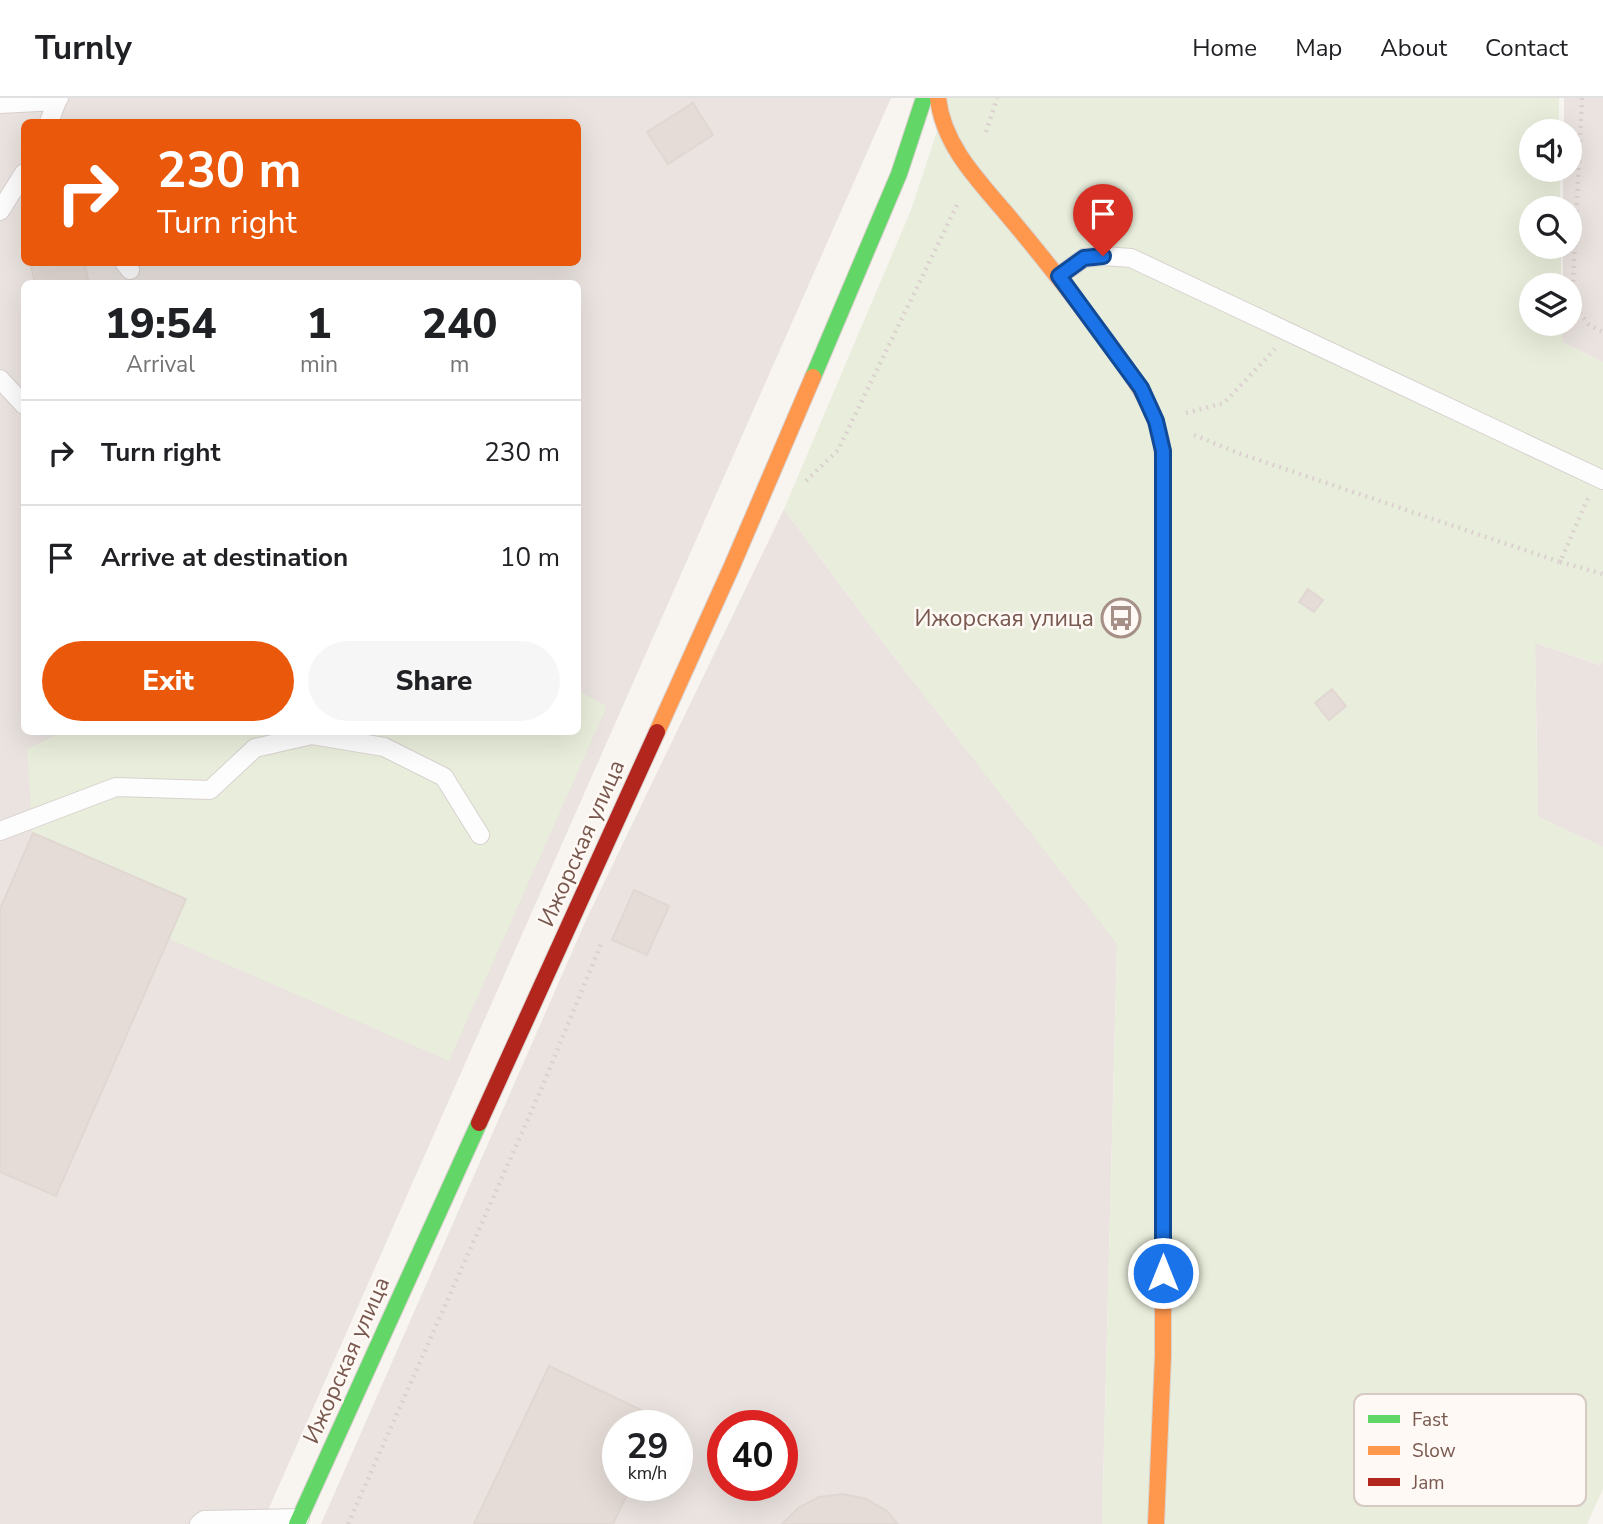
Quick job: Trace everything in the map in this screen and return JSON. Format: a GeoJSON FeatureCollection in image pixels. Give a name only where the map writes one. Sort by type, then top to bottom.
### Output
{"type":"FeatureCollection","features":[{"type":"Feature","properties":{"kind":"street","name":"Ижорская улица"},"geometry":{"type":"LineString","coordinates":[[298,1521],[732,566],[899,174],[924,98]]}},
{"type":"Feature","properties":{"kind":"street"},"geometry":{"type":"LineString","coordinates":[[937,98],[940,116],[962,161],[1059,276],[1141,388],[1156,421],[1163,451],[1163,1355],[1156,1524]]}},
{"type":"Feature","properties":{"kind":"lane"},"geometry":{"type":"LineString","coordinates":[[0,104],[58,100],[50,119]]}},
{"type":"Feature","properties":{"kind":"lane"},"geometry":{"type":"LineString","coordinates":[[0,211],[21,178]]}},
{"type":"Feature","properties":{"kind":"lane"},"geometry":{"type":"LineString","coordinates":[[1059,276],[1084,258],[1131,258],[1600,479]]}},
{"type":"Feature","properties":{"kind":"lane"},"geometry":{"type":"LineString","coordinates":[[0,379],[21,402]]}},
{"type":"Feature","properties":{"kind":"lane"},"geometry":{"type":"LineString","coordinates":[[0,831],[116,787],[210,790],[255,748],[308,735]]}},
{"type":"Feature","properties":{"kind":"lane"},"geometry":{"type":"LineString","coordinates":[[318,735],[384,747],[444,777],[480,835]]}},
{"type":"Feature","properties":{"kind":"lane"},"geometry":{"type":"LineString","coordinates":[[199,1524],[204,1520],[298,1521]]}},
{"type":"Feature","properties":{"kind":"path"},"geometry":{"type":"LineString","coordinates":[[985,136],[996,98]]}},
{"type":"Feature","properties":{"kind":"path"},"geometry":{"type":"LineString","coordinates":[[1582,98],[1572,302],[1590,326],[1603,332]]}},
{"type":"Feature","properties":{"kind":"path"},"geometry":{"type":"LineString","coordinates":[[801,485],[838,450],[973,174]]}},
{"type":"Feature","properties":{"kind":"path"},"geometry":{"type":"LineString","coordinates":[[1156,421],[1224,403],[1290,333]]}},
{"type":"Feature","properties":{"kind":"path"},"geometry":{"type":"LineString","coordinates":[[1192,435],[1560,562],[1603,574]]}},
{"type":"Feature","properties":{"kind":"path"},"geometry":{"type":"LineString","coordinates":[[1560,562],[1600,479]]}},
{"type":"Feature","properties":{"kind":"path"},"geometry":{"type":"LineString","coordinates":[[348,1524],[540,1092],[603,938]]}},
{"type":"Feature","properties":{"kind":"shaded area"},"geometry":{"type":"Polygon","coordinates":[[[0,98],[891,98],[262,1524],[0,1524],[0,98]]]}},
{"type":"Feature","properties":{"kind":"shaded area"},"geometry":{"type":"Polygon","coordinates":[[[1564,98],[1603,98],[1603,362],[1562,342],[1562,336],[1582,336],[1582,273],[1563,273],[1563,259],[1582,259],[1582,196],[1563,196],[1563,182],[1582,182],[1582,119],[1564,119],[1564,98]]]}},
{"type":"Feature","properties":{"kind":"shaded area"},"geometry":{"type":"Polygon","coordinates":[[[784,509],[878,636],[1117,943],[1102,1524],[321,1524],[587,918],[784,509]]]}},
{"type":"Feature","properties":{"kind":"shaded area"},"geometry":{"type":"Polygon","coordinates":[[[1535,643],[1600,665],[1603,660],[1603,847],[1538,817],[1535,643]]]}},
{"type":"Feature","properties":{"kind":"green space"},"geometry":{"type":"Polygon","coordinates":[[[948,98],[1559,98],[1559,119],[1519,119],[1519,182],[1560,182],[1560,196],[1519,196],[1519,259],[1561,259],[1561,273],[1519,273],[1519,336],[1562,336],[1562,342],[1603,362],[1603,660],[1601,665],[1535,643],[1538,817],[1603,847],[1603,1489],[1587,1524],[1102,1524],[1117,944],[878,636],[784,509],[911,210],[948,98]]]}},
{"type":"Feature","properties":{"kind":"green space"},"geometry":{"type":"Polygon","coordinates":[[[581,693],[607,706],[449,1061],[169,939],[185,899],[33,833],[27,749],[57,735],[581,735],[581,693]]]}},
{"type":"Feature","properties":{"kind":"building"},"geometry":{"type":"Polygon","coordinates":[[[693,103],[713,135],[668,164],[647,132],[693,103]]]}},
{"type":"Feature","properties":{"kind":"building"},"geometry":{"type":"Polygon","coordinates":[[[31,266],[85,266],[88,280],[34,280],[31,266]]]}},
{"type":"Feature","properties":{"kind":"building"},"geometry":{"type":"Polygon","coordinates":[[[1308,589],[1323,600],[1314,612],[1299,602],[1308,589]]]}},
{"type":"Feature","properties":{"kind":"building"},"geometry":{"type":"Polygon","coordinates":[[[1332,689],[1346,706],[1329,720],[1315,703],[1332,689]]]}},
{"type":"Feature","properties":{"kind":"building"},"geometry":{"type":"Polygon","coordinates":[[[33,833],[186,899],[56,1196],[0,1172],[0,909],[33,833]]]}},
{"type":"Feature","properties":{"kind":"building"},"geometry":{"type":"Polygon","coordinates":[[[634,890],[669,906],[647,955],[612,940],[634,890]]]}},
{"type":"Feature","properties":{"kind":"building"},"geometry":{"type":"Polygon","coordinates":[[[549,1366],[641,1410],[602,1410],[602,1501],[624,1501],[613,1524],[474,1524],[549,1366]]]}},
{"type":"Feature","properties":{"kind":"building"},"geometry":{"type":"Polygon","coordinates":[[[843,1494],[866,1499],[887,1511],[898,1524],[782,1524],[798,1508],[819,1497],[843,1494]]]}},
{"type":"Feature","properties":{"kind":"traffic: fast"},"geometry":{"type":"LineString","coordinates":[[813,377],[899,174],[924,98]]}},
{"type":"Feature","properties":{"kind":"traffic: fast"},"geometry":{"type":"LineString","coordinates":[[1163,462],[1163,934]]}},
{"type":"Feature","properties":{"kind":"traffic: fast"},"geometry":{"type":"LineString","coordinates":[[297,1524],[479,1123]]}},
{"type":"Feature","properties":{"kind":"traffic: slow"},"geometry":{"type":"LineString","coordinates":[[938,98],[946,130],[962,159],[1075,299],[1141,391],[1157,425],[1163,462]]}},
{"type":"Feature","properties":{"kind":"traffic: slow"},"geometry":{"type":"LineString","coordinates":[[657,732],[813,377]]}},
{"type":"Feature","properties":{"kind":"traffic: slow"},"geometry":{"type":"LineString","coordinates":[[1156,1524],[1163,1355],[1163,1236]]}},
{"type":"Feature","properties":{"kind":"traffic: jam"},"geometry":{"type":"LineString","coordinates":[[479,1123],[657,732]]}},
{"type":"Feature","properties":{"kind":"traffic: jam"},"geometry":{"type":"LineString","coordinates":[[1163,934],[1163,1236]]}},
{"type":"Feature","properties":{"kind":"place","name":"Ижорская улица"},"geometry":{"type":"Point","coordinates":[1121,618]}},
{"type":"Feature","properties":{"kind":"route"},"geometry":{"type":"LineString","coordinates":[[1103,256],[1084,258],[1059,276],[1141,388],[1156,421],[1163,451],[1163,1273]]}}]}
